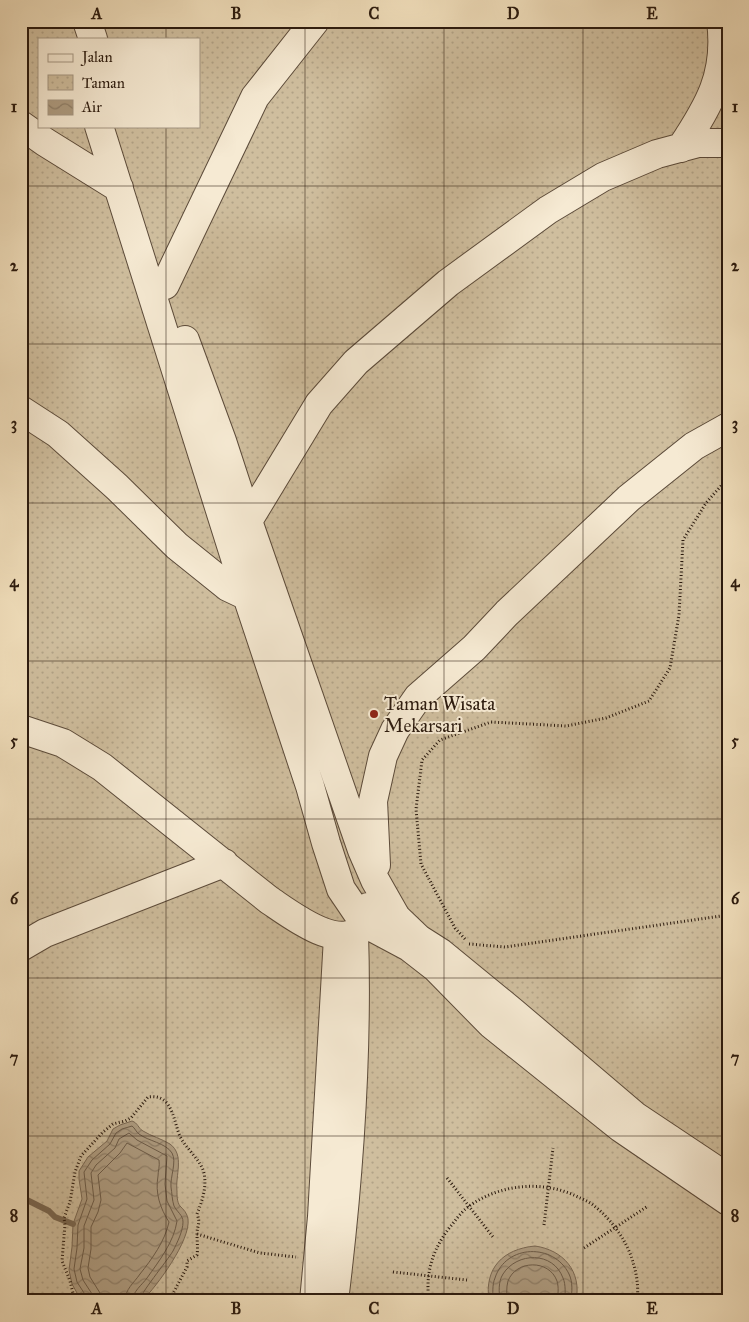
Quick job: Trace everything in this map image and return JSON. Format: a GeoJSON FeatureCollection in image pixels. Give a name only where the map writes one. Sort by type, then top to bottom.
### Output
{"type":"FeatureCollection","features":[{"type":"Feature","properties":{"kind":"lane"},"geometry":{"type":"LineString","coordinates":[[72,21],[77,38]]}},
{"type":"Feature","properties":{"kind":"lane"},"geometry":{"type":"LineString","coordinates":[[88,21],[93,38]]}},
{"type":"Feature","properties":{"kind":"lane"},"geometry":{"type":"LineString","coordinates":[[165,285],[255,97],[315,21]]}},
{"type":"Feature","properties":{"kind":"lane"},"geometry":{"type":"LineString","coordinates":[[681,148],[704,114],[718,82],[724,40],[721,21]]}},
{"type":"Feature","properties":{"kind":"lane"},"geometry":{"type":"LineString","coordinates":[[21,124],[45,142],[119,188]]}},
{"type":"Feature","properties":{"kind":"lane"},"geometry":{"type":"LineString","coordinates":[[100,128],[247,596],[310,786],[352,931],[356,997],[351,1117],[345,1214],[334,1301]]}},
{"type":"Feature","properties":{"kind":"lane"},"geometry":{"type":"LineString","coordinates":[[120,128],[165,285],[222,441],[362,850],[396,916],[419,939],[441,953],[499,1000],[635,1116],[728,1178]]}},
{"type":"Feature","properties":{"kind":"lane"},"geometry":{"type":"LineString","coordinates":[[248,521],[319,404],[356,362],[448,283],[548,210],[603,177],[657,154],[698,144],[728,143]]}},
{"type":"Feature","properties":{"kind":"lane"},"geometry":{"type":"LineString","coordinates":[[21,410],[58,434],[117,487],[177,546],[228,587],[247,596]]}},
{"type":"Feature","properties":{"kind":"lane"},"geometry":{"type":"LineString","coordinates":[[314,1301],[352,931],[376,880],[374,801],[383,756],[395,730],[418,697],[474,648],[507,613],[629,498],[694,446],[728,427]]}},
{"type":"Feature","properties":{"kind":"lane"},"geometry":{"type":"LineString","coordinates":[[21,729],[63,743],[102,767],[269,900],[291,915],[325,933],[352,931],[409,946],[436,968],[491,1024],[621,1128],[728,1201]]}},
{"type":"Feature","properties":{"kind":"lane"},"geometry":{"type":"LineString","coordinates":[[21,947],[45,933],[224,863]]}},
{"type":"Feature","properties":{"kind":"path"},"geometry":{"type":"LineString","coordinates":[[728,478],[706,503],[683,540],[679,615],[670,668],[649,701],[606,718],[566,726],[491,722],[440,740],[422,760],[416,809],[421,864],[455,928],[470,945],[504,947],[728,915]]}},
{"type":"Feature","properties":{"kind":"path"},"geometry":{"type":"LineString","coordinates":[[79,1301],[73,1293],[62,1261],[64,1218],[70,1202],[75,1172],[85,1152],[108,1128],[113,1124],[126,1122],[148,1097],[155,1096],[166,1102],[172,1112],[179,1135],[203,1169],[205,1186],[197,1214],[200,1222],[197,1234],[197,1255],[186,1261],[187,1267],[170,1301]]}},
{"type":"Feature","properties":{"kind":"path"},"geometry":{"type":"LineString","coordinates":[[544,1225],[552,1148]]}},
{"type":"Feature","properties":{"kind":"path"},"geometry":{"type":"LineString","coordinates":[[446,1178],[493,1237]]}},
{"type":"Feature","properties":{"kind":"path"},"geometry":{"type":"LineString","coordinates":[[429,1301],[428,1276],[442,1238],[468,1207],[485,1197],[508,1189],[548,1186],[562,1190],[592,1204],[616,1228],[630,1251],[638,1292],[637,1301]]}},
{"type":"Feature","properties":{"kind":"path"},"geometry":{"type":"LineString","coordinates":[[584,1248],[648,1206]]}},
{"type":"Feature","properties":{"kind":"path"},"geometry":{"type":"LineString","coordinates":[[197,1234],[260,1253],[318,1258]]}},
{"type":"Feature","properties":{"kind":"path"},"geometry":{"type":"LineString","coordinates":[[393,1272],[467,1280]]}},
{"type":"Feature","properties":{"kind":"path"},"geometry":{"type":"LineString","coordinates":[[600,1298],[617,1301]]}},
{"type":"Feature","properties":{"kind":"green space","name":"Taman Wisata Mekarsari"},"geometry":{"type":"Polygon","coordinates":[[[21,21],[728,21],[728,1301],[21,1301],[21,21]]]}},
{"type":"Feature","properties":{"kind":"water"},"geometry":{"type":"Polygon","coordinates":[[[132,1121],[143,1131],[167,1142],[175,1149],[178,1160],[177,1199],[187,1215],[188,1228],[172,1262],[142,1301],[85,1301],[72,1284],[69,1270],[73,1224],[82,1199],[79,1171],[88,1157],[107,1141],[113,1129],[132,1121]]]}},
{"type":"Feature","properties":{"kind":"water"},"geometry":{"type":"Polygon","coordinates":[[[535,1246],[554,1252],[568,1264],[576,1280],[576,1301],[489,1301],[488,1289],[490,1279],[498,1262],[514,1251],[535,1246]]]}},
{"type":"Feature","properties":{"kind":"waterway"},"geometry":{"type":"LineString","coordinates":[[21,1197],[49,1211],[55,1217],[73,1224]]}},
{"type":"Feature","properties":{"kind":"place","name":"Taman Wisata Mekarsari"},"geometry":{"type":"Point","coordinates":[374,714]}}]}
